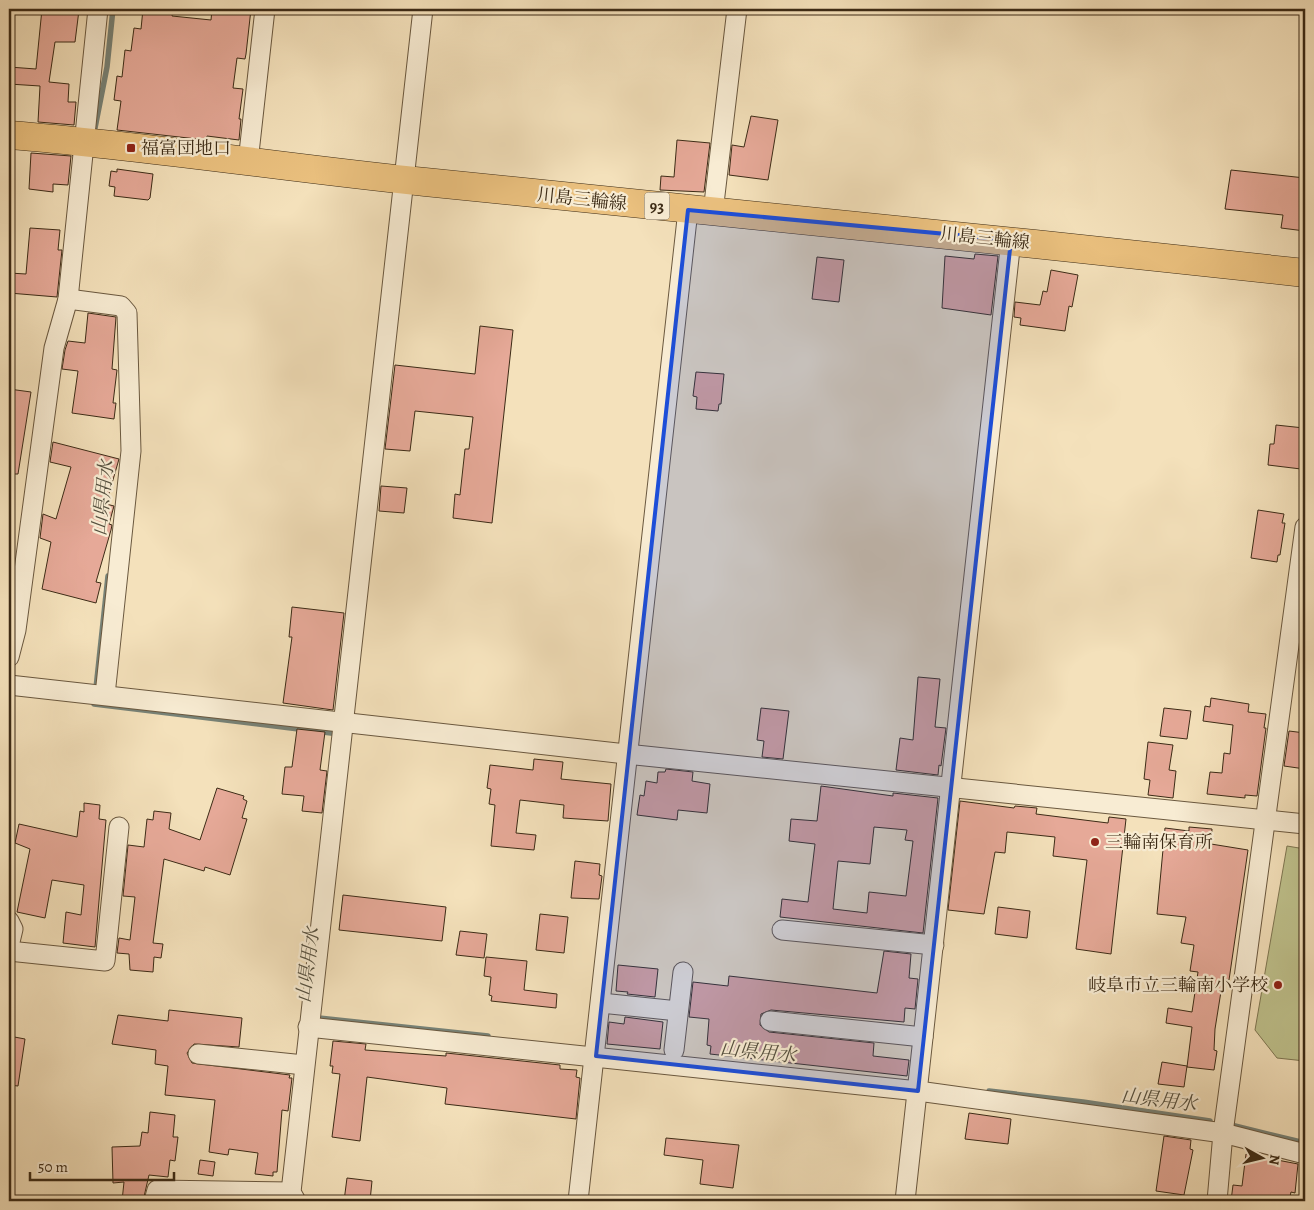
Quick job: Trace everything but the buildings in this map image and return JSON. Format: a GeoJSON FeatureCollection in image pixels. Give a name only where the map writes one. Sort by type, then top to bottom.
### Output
{"type":"FeatureCollection","features":[{"type":"Feature","properties":{"kind":"main road","name":"川島三輪線"},"geometry":{"type":"LineString","coordinates":[[9,135],[84,141],[404,180],[701,211],[1011,240],[1305,273]]}},
{"type":"Feature","properties":{"kind":"street"},"geometry":{"type":"LineString","coordinates":[[9,657],[16,630],[54,348],[68,299],[98,9]]}},
{"type":"Feature","properties":{"kind":"street"},"geometry":{"type":"LineString","coordinates":[[248,162],[265,9]]}},
{"type":"Feature","properties":{"kind":"street"},"geometry":{"type":"LineString","coordinates":[[154,1201],[157,1190],[293,1196],[308,1027],[423,9]]}},
{"type":"Feature","properties":{"kind":"street"},"geometry":{"type":"LineString","coordinates":[[578,1201],[596,1056],[626,754],[701,211],[737,9]]}},
{"type":"Feature","properties":{"kind":"street"},"geometry":{"type":"LineString","coordinates":[[905,1201],[1011,240]]}},
{"type":"Feature","properties":{"kind":"street"},"geometry":{"type":"LineString","coordinates":[[68,299],[121,306],[127,313],[131,452],[105,695]]}},
{"type":"Feature","properties":{"kind":"street"},"geometry":{"type":"LineString","coordinates":[[1217,1201],[1223,1133],[1265,818],[1300,593],[1305,532]]}},
{"type":"Feature","properties":{"kind":"street"},"geometry":{"type":"LineString","coordinates":[[9,685],[626,754],[1265,818],[1305,824]]}},
{"type":"Feature","properties":{"kind":"street"},"geometry":{"type":"LineString","coordinates":[[9,951],[105,961],[119,827]]}},
{"type":"Feature","properties":{"kind":"street"},"geometry":{"type":"LineString","coordinates":[[9,921],[12,929],[9,946]]}},
{"type":"Feature","properties":{"kind":"street"},"geometry":{"type":"LineString","coordinates":[[782,930],[934,945]]}},
{"type":"Feature","properties":{"kind":"street"},"geometry":{"type":"LineString","coordinates":[[674,1050],[683,972]]}},
{"type":"Feature","properties":{"kind":"street"},"geometry":{"type":"LineString","coordinates":[[601,1003],[678,1011]]}},
{"type":"Feature","properties":{"kind":"street"},"geometry":{"type":"LineString","coordinates":[[770,1021],[924,1037]]}},
{"type":"Feature","properties":{"kind":"street"},"geometry":{"type":"LineString","coordinates":[[308,1027],[918,1091],[1223,1133],[1305,1154]]}},
{"type":"Feature","properties":{"kind":"street"},"geometry":{"type":"LineString","coordinates":[[198,1054],[304,1065]]}},
{"type":"Feature","properties":{"kind":"highlighted area"},"geometry":{"type":"Polygon","coordinates":[[[688,210],[1011,240],[918,1091],[596,1056],[688,210]]]}},
{"type":"Feature","properties":{"kind":"green space"},"geometry":{"type":"Polygon","coordinates":[[[1287,846],[1305,849],[1305,1061],[1277,1058],[1255,1030],[1287,846]]]}},
{"type":"Feature","properties":{"kind":"waterway","name":"山県用水"},"geometry":{"type":"LineString","coordinates":[[95,128],[107,67],[113,9]]}},
{"type":"Feature","properties":{"kind":"waterway","name":"山県用水"},"geometry":{"type":"LineString","coordinates":[[96,688],[108,576]]}},
{"type":"Feature","properties":{"kind":"waterway","name":"山県用水"},"geometry":{"type":"LineString","coordinates":[[94,704],[339,734]]}},
{"type":"Feature","properties":{"kind":"waterway","name":"山県用水"},"geometry":{"type":"LineString","coordinates":[[316,1014],[319,1018],[488,1036]]}},
{"type":"Feature","properties":{"kind":"waterway","name":"山県用水"},"geometry":{"type":"LineString","coordinates":[[989,1091],[1083,1102],[1210,1121]]}},
{"type":"Feature","properties":{"kind":"waterway","name":"山県用水"},"geometry":{"type":"LineString","coordinates":[[1227,1124],[1305,1143]]}},
{"type":"Feature","properties":{"kind":"place","name":"福富団地口"},"geometry":{"type":"Point","coordinates":[131,148]}},
{"type":"Feature","properties":{"kind":"place","name":"三輪南保育所"},"geometry":{"type":"Point","coordinates":[1095,842]}},
{"type":"Feature","properties":{"kind":"place","name":"岐阜市立三輪南小学校"},"geometry":{"type":"Point","coordinates":[1278,985]}}]}
